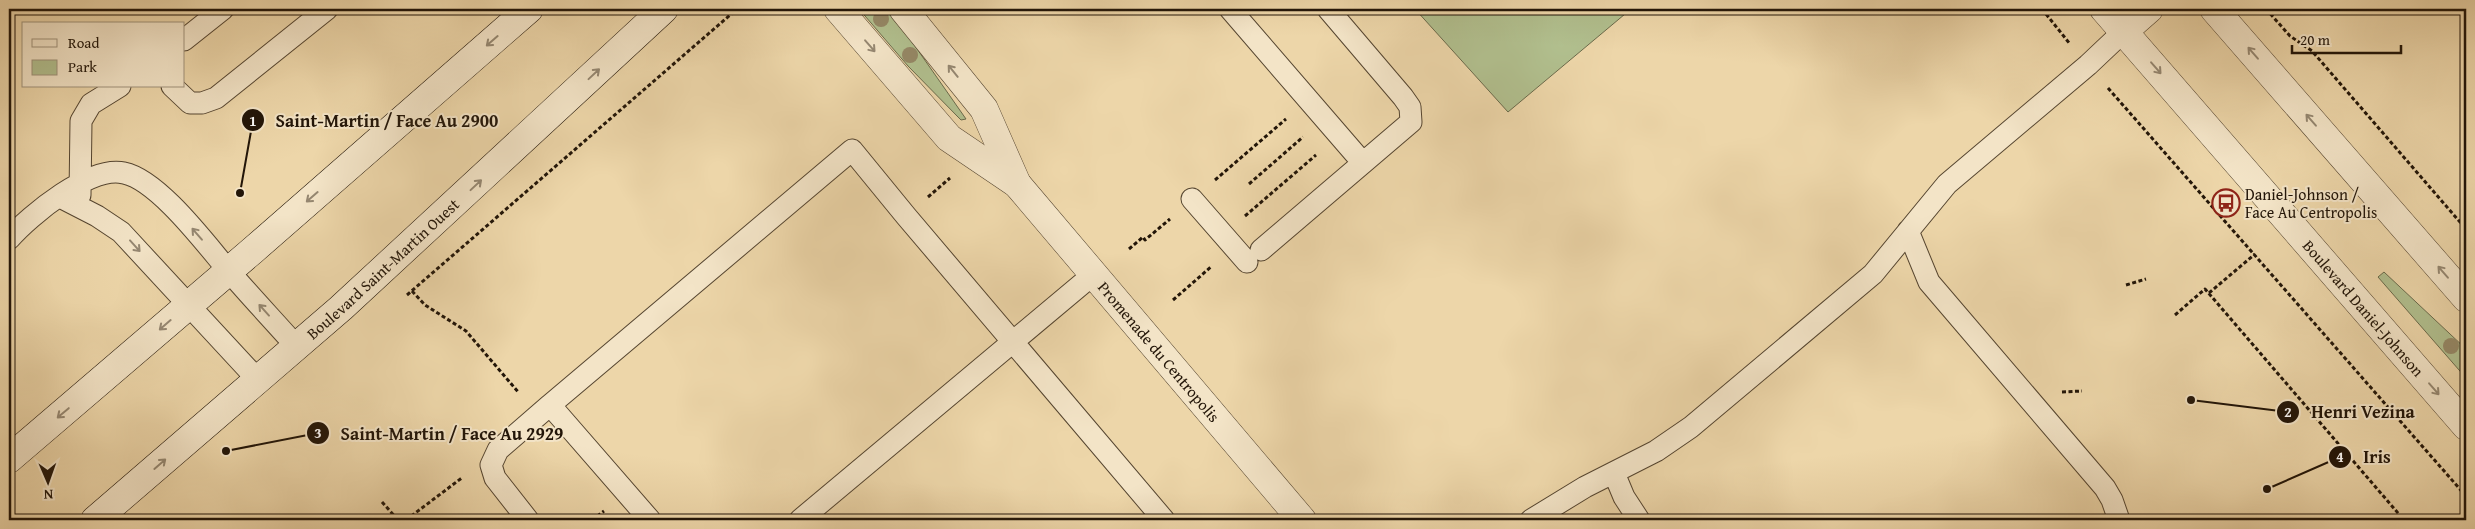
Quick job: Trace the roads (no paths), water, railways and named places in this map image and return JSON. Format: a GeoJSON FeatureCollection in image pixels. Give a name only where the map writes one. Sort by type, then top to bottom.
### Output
{"type":"FeatureCollection","features":[{"type":"Feature","properties":{"kind":"street"},"geometry":{"type":"LineString","coordinates":[[9,459],[229,271],[529,9]]}},
{"type":"Feature","properties":{"kind":"street","name":"Boulevard Saint-Martin Ouest"},"geometry":{"type":"LineString","coordinates":[[95,520],[258,380],[472,188],[664,9]]}},
{"type":"Feature","properties":{"kind":"street","name":"Promenade du Centropolis"},"geometry":{"type":"LineString","coordinates":[[838,9],[949,138],[1017,184],[1095,273],[1302,520]]}},
{"type":"Feature","properties":{"kind":"street","name":"Promenade du Centropolis"},"geometry":{"type":"LineString","coordinates":[[904,9],[984,109],[1017,184]]}},
{"type":"Feature","properties":{"kind":"street","name":"Boulevard Daniel-Johnson"},"geometry":{"type":"LineString","coordinates":[[2104,9],[2466,426]]}},
{"type":"Feature","properties":{"kind":"street"},"geometry":{"type":"LineString","coordinates":[[2124,31],[2149,9]]}},
{"type":"Feature","properties":{"kind":"street"},"geometry":{"type":"LineString","coordinates":[[2214,9],[2466,298]]}},
{"type":"Feature","properties":{"kind":"lane"},"geometry":{"type":"LineString","coordinates":[[185,39],[224,9]]}},
{"type":"Feature","properties":{"kind":"lane"},"geometry":{"type":"LineString","coordinates":[[174,88],[190,103],[202,103],[216,98],[327,9]]}},
{"type":"Feature","properties":{"kind":"lane"},"geometry":{"type":"LineString","coordinates":[[1230,9],[1363,163]]}},
{"type":"Feature","properties":{"kind":"lane"},"geometry":{"type":"LineString","coordinates":[[1192,199],[1254,256],[1411,122],[1410,107],[1328,9]]}},
{"type":"Feature","properties":{"kind":"lane"},"geometry":{"type":"LineString","coordinates":[[1531,520],[1567,497],[1656,451],[1691,428],[1873,274],[1947,184],[2088,65],[2124,31]]}},
{"type":"Feature","properties":{"kind":"lane"},"geometry":{"type":"LineString","coordinates":[[80,208],[81,121],[91,104],[117,88]]}},
{"type":"Feature","properties":{"kind":"lane"},"geometry":{"type":"LineString","coordinates":[[528,520],[495,478],[491,464],[498,450],[852,150],[1164,520]]}},
{"type":"Feature","properties":{"kind":"lane"},"geometry":{"type":"LineString","coordinates":[[9,239],[24,222],[44,206],[80,184],[96,175],[108,172],[124,173],[139,179],[153,189],[183,217],[296,346]]}},
{"type":"Feature","properties":{"kind":"lane"},"geometry":{"type":"LineString","coordinates":[[60,197],[121,232],[190,304],[258,380]]}},
{"type":"Feature","properties":{"kind":"lane"},"geometry":{"type":"LineString","coordinates":[[1908,231],[1929,282],[2104,488],[2112,500],[2119,520]]}},
{"type":"Feature","properties":{"kind":"lane"},"geometry":{"type":"LineString","coordinates":[[800,520],[1095,273]]}},
{"type":"Feature","properties":{"kind":"lane"},"geometry":{"type":"LineString","coordinates":[[550,405],[650,520]]}},
{"type":"Feature","properties":{"kind":"lane"},"geometry":{"type":"LineString","coordinates":[[1614,473],[1624,497],[1639,520]]}},
{"type":"Feature","properties":{"kind":"place","name":"Saint-Martin / Face Au 2900"},"geometry":{"type":"Point","coordinates":[240,193]}},
{"type":"Feature","properties":{"kind":"place","name":"Daniel-Johnson / Face Au Centropolis"},"geometry":{"type":"Point","coordinates":[2226,203]}},
{"type":"Feature","properties":{"kind":"place","name":"Henri Vezina"},"geometry":{"type":"Point","coordinates":[2191,400]}},
{"type":"Feature","properties":{"kind":"place","name":"Saint-Martin / Face Au 2929"},"geometry":{"type":"Point","coordinates":[226,451]}},
{"type":"Feature","properties":{"kind":"place","name":"Iris"},"geometry":{"type":"Point","coordinates":[2267,489]}}]}
